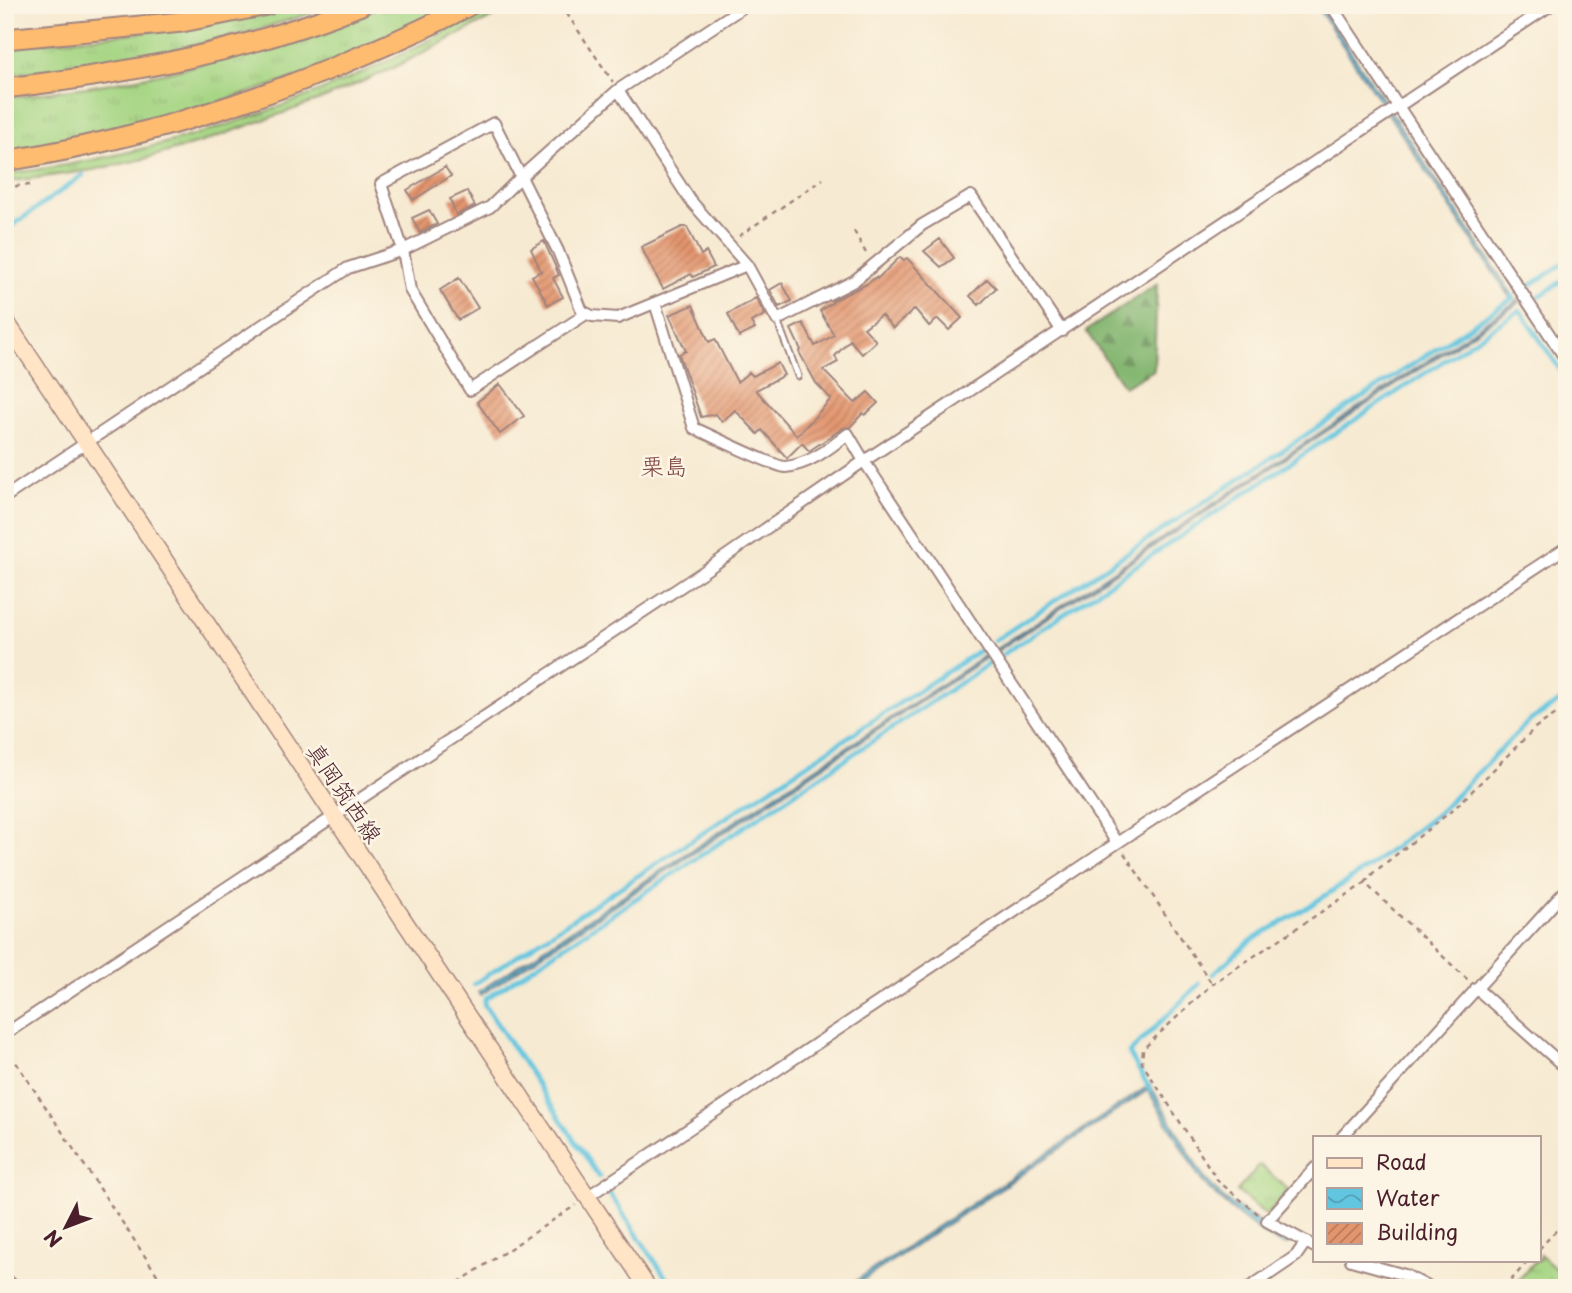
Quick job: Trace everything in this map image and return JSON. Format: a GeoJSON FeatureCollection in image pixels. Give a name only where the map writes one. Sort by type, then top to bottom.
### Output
{"type":"FeatureCollection","features":[{"type":"Feature","properties":{"kind":"highway"},"geometry":{"type":"LineString","coordinates":[[5,39],[182,22],[267,5]]}},
{"type":"Feature","properties":{"kind":"highway"},"geometry":{"type":"LineString","coordinates":[[5,88],[76,80],[164,63],[286,32],[361,5]]}},
{"type":"Feature","properties":{"kind":"highway"},"geometry":{"type":"LineString","coordinates":[[5,161],[58,153],[118,139],[235,106],[344,64],[443,20],[470,5]]}},
{"type":"Feature","properties":{"kind":"main road","name":"真岡筑西線"},"geometry":{"type":"LineString","coordinates":[[5,320],[648,1288]]}},
{"type":"Feature","properties":{"kind":"street"},"geometry":{"type":"LineString","coordinates":[[5,497],[348,268],[403,250],[491,207],[618,90],[746,5]]}},
{"type":"Feature","properties":{"kind":"street"},"geometry":{"type":"LineString","coordinates":[[1331,5],[1392,111],[1567,361]]}},
{"type":"Feature","properties":{"kind":"street"},"geometry":{"type":"LineString","coordinates":[[5,1034],[703,572],[864,461],[1551,5]]}},
{"type":"Feature","properties":{"kind":"street"},"geometry":{"type":"LineString","coordinates":[[618,90],[690,200],[747,265],[777,320],[854,281],[922,225],[971,196],[1062,331]]}},
{"type":"Feature","properties":{"kind":"street"},"geometry":{"type":"LineString","coordinates":[[586,313],[470,390],[410,290],[403,250],[381,184],[494,122],[558,251],[582,311],[586,313],[592,316],[618,318],[747,265]]}},
{"type":"Feature","properties":{"kind":"street"},"geometry":{"type":"LineString","coordinates":[[655,303],[694,428],[783,467],[823,453],[848,434],[1117,843]]}},
{"type":"Feature","properties":{"kind":"street"},"geometry":{"type":"LineString","coordinates":[[587,1197],[1567,547]]}},
{"type":"Feature","properties":{"kind":"street"},"geometry":{"type":"LineString","coordinates":[[1343,1136],[1567,889]]}},
{"type":"Feature","properties":{"kind":"street"},"geometry":{"type":"LineString","coordinates":[[1476,988],[1567,1069]]}},
{"type":"Feature","properties":{"kind":"street"},"geometry":{"type":"LineString","coordinates":[[1249,1288],[1310,1245],[1267,1221],[1313,1170]]}},
{"type":"Feature","properties":{"kind":"street"},"geometry":{"type":"LineString","coordinates":[[1358,1262],[1405,1275],[1430,1288]]}},
{"type":"Feature","properties":{"kind":"lane"},"geometry":{"type":"LineString","coordinates":[[777,320],[798,376]]}},
{"type":"Feature","properties":{"kind":"path"},"geometry":{"type":"LineString","coordinates":[[561,5],[618,90]]}},
{"type":"Feature","properties":{"kind":"path"},"geometry":{"type":"LineString","coordinates":[[729,243],[823,180]]}},
{"type":"Feature","properties":{"kind":"path"},"geometry":{"type":"LineString","coordinates":[[5,187],[31,185]]}},
{"type":"Feature","properties":{"kind":"path"},"geometry":{"type":"LineString","coordinates":[[854,231],[873,264]]}},
{"type":"Feature","properties":{"kind":"path"},"geometry":{"type":"LineString","coordinates":[[1267,1221],[1218,1181],[1142,1063],[1143,1049],[1212,984],[1365,883],[1373,873],[1455,808],[1536,727],[1567,707]]}},
{"type":"Feature","properties":{"kind":"path"},"geometry":{"type":"LineString","coordinates":[[1117,843],[1212,984]]}},
{"type":"Feature","properties":{"kind":"path"},"geometry":{"type":"LineString","coordinates":[[1365,883],[1476,988]]}},
{"type":"Feature","properties":{"kind":"path"},"geometry":{"type":"LineString","coordinates":[[5,1046],[166,1288]]}},
{"type":"Feature","properties":{"kind":"path"},"geometry":{"type":"LineString","coordinates":[[450,1288],[587,1197]]}},
{"type":"Feature","properties":{"kind":"path"},"geometry":{"type":"LineString","coordinates":[[1540,1248],[1567,1219]]}},
{"type":"Feature","properties":{"kind":"path"},"geometry":{"type":"LineString","coordinates":[[1504,1288],[1527,1262]]}},
{"type":"Feature","properties":{"kind":"green space"},"geometry":{"type":"Polygon","coordinates":[[[303,5],[338,5],[250,32],[139,58],[5,75],[5,46],[185,28],[303,5]]]}},
{"type":"Feature","properties":{"kind":"green space"},"geometry":{"type":"Polygon","coordinates":[[[385,5],[454,5],[302,76],[156,122],[5,155],[5,98],[108,84],[189,67],[289,39],[385,5]]]}},
{"type":"Feature","properties":{"kind":"green space"},"geometry":{"type":"Polygon","coordinates":[[[492,5],[516,5],[393,68],[325,98],[205,141],[144,159],[93,170],[5,182],[5,174],[133,151],[258,115],[378,66],[492,5]]]}},
{"type":"Feature","properties":{"kind":"green space"},"geometry":{"type":"Polygon","coordinates":[[[1157,284],[1154,370],[1124,387],[1086,331],[1157,284]]]}},
{"type":"Feature","properties":{"kind":"green space"},"geometry":{"type":"Polygon","coordinates":[[[1260,1165],[1289,1190],[1266,1215],[1237,1191],[1260,1165]]]}},
{"type":"Feature","properties":{"kind":"green space"},"geometry":{"type":"Polygon","coordinates":[[[1540,1255],[1567,1279],[1567,1288],[1511,1288],[1534,1262],[1540,1262],[1540,1255]]]}},
{"type":"Feature","properties":{"kind":"water"},"geometry":{"type":"Polygon","coordinates":[[[1316,5],[1320,5],[1515,299],[1511,299],[1316,5]]]}},
{"type":"Feature","properties":{"kind":"water"},"geometry":{"type":"Polygon","coordinates":[[[1519,300],[1520,302],[997,651],[996,649],[1519,300]]]}},
{"type":"Feature","properties":{"kind":"water"},"geometry":{"type":"Polygon","coordinates":[[[986,655],[987,657],[480,995],[478,992],[986,655]]]}},
{"type":"Feature","properties":{"kind":"water"},"geometry":{"type":"Polygon","coordinates":[[[1150,1085],[1204,1178],[1224,1199],[1289,1243],[1287,1245],[1277,1242],[1254,1227],[1201,1180],[1148,1090],[851,1288],[845,1288],[1150,1085]]]}},
{"type":"Feature","properties":{"kind":"building"},"geometry":{"type":"Polygon","coordinates":[[[445,167],[451,176],[413,200],[407,190],[445,167]]]}},
{"type":"Feature","properties":{"kind":"building"},"geometry":{"type":"Polygon","coordinates":[[[467,191],[475,206],[456,215],[450,199],[467,191]]]}},
{"type":"Feature","properties":{"kind":"building"},"geometry":{"type":"Polygon","coordinates":[[[429,210],[437,224],[420,233],[412,218],[429,210]]]}},
{"type":"Feature","properties":{"kind":"building"},"geometry":{"type":"Polygon","coordinates":[[[687,227],[701,255],[706,252],[714,267],[693,277],[691,274],[663,289],[641,247],[687,227]]]}},
{"type":"Feature","properties":{"kind":"building"},"geometry":{"type":"Polygon","coordinates":[[[940,239],[954,258],[941,267],[924,251],[940,239]]]}},
{"type":"Feature","properties":{"kind":"building"},"geometry":{"type":"Polygon","coordinates":[[[544,241],[559,275],[553,278],[563,297],[548,305],[532,276],[541,271],[531,249],[544,241]]]}},
{"type":"Feature","properties":{"kind":"building"},"geometry":{"type":"Polygon","coordinates":[[[900,257],[904,260],[907,258],[962,318],[949,330],[938,319],[929,326],[915,309],[893,328],[881,315],[864,328],[876,341],[862,354],[850,340],[835,356],[838,362],[823,370],[855,403],[868,392],[878,403],[865,415],[863,413],[850,427],[843,428],[809,451],[802,443],[787,458],[762,430],[758,434],[735,410],[722,422],[716,414],[701,417],[679,354],[686,351],[669,315],[693,305],[709,342],[715,339],[737,382],[749,372],[753,376],[778,363],[784,375],[756,390],[797,436],[831,399],[816,383],[799,352],[801,350],[791,329],[803,323],[815,346],[834,335],[820,311],[832,301],[876,277],[877,279],[900,257]]]}},
{"type":"Feature","properties":{"kind":"building"},"geometry":{"type":"Polygon","coordinates":[[[459,278],[478,308],[458,320],[440,290],[459,278]]]}},
{"type":"Feature","properties":{"kind":"building"},"geometry":{"type":"Polygon","coordinates":[[[987,279],[996,288],[979,305],[970,296],[987,279]]]}},
{"type":"Feature","properties":{"kind":"building"},"geometry":{"type":"Polygon","coordinates":[[[782,283],[792,301],[779,307],[770,290],[782,283]]]}},
{"type":"Feature","properties":{"kind":"building"},"geometry":{"type":"Polygon","coordinates":[[[756,298],[765,315],[751,322],[755,329],[739,337],[728,314],[756,298]]]}},
{"type":"Feature","properties":{"kind":"building"},"geometry":{"type":"Polygon","coordinates":[[[500,384],[524,416],[500,434],[477,402],[500,384]]]}},
{"type":"Feature","properties":{"kind":"waterway"},"geometry":{"type":"LineString","coordinates":[[5,231],[83,175]]}},
{"type":"Feature","properties":{"kind":"waterway"},"geometry":{"type":"LineString","coordinates":[[1528,287],[1567,261]]}},
{"type":"Feature","properties":{"kind":"waterway"},"geometry":{"type":"LineString","coordinates":[[1538,297],[1567,278]]}},
{"type":"Feature","properties":{"kind":"waterway"},"geometry":{"type":"LineString","coordinates":[[994,641],[1513,298],[1511,295]]}},
{"type":"Feature","properties":{"kind":"waterway"},"geometry":{"type":"LineString","coordinates":[[1002,655],[1520,310],[1567,380]]}},
{"type":"Feature","properties":{"kind":"waterway"},"geometry":{"type":"LineString","coordinates":[[474,984],[980,650]]}},
{"type":"Feature","properties":{"kind":"waterway"},"geometry":{"type":"LineString","coordinates":[[599,1177],[484,1004],[485,999],[990,663]]}},
{"type":"Feature","properties":{"kind":"waterway"},"geometry":{"type":"LineString","coordinates":[[1213,974],[1249,942],[1370,866],[1438,813],[1528,722],[1567,697]]}},
{"type":"Feature","properties":{"kind":"waterway"},"geometry":{"type":"LineString","coordinates":[[1151,1091],[1129,1053],[1199,984]]}},
{"type":"Feature","properties":{"kind":"waterway"},"geometry":{"type":"LineString","coordinates":[[608,1191],[673,1288]]}},
{"type":"Feature","properties":{"kind":"district","name":"栗島"},"geometry":{"type":"Point","coordinates":[664,465]}}]}
